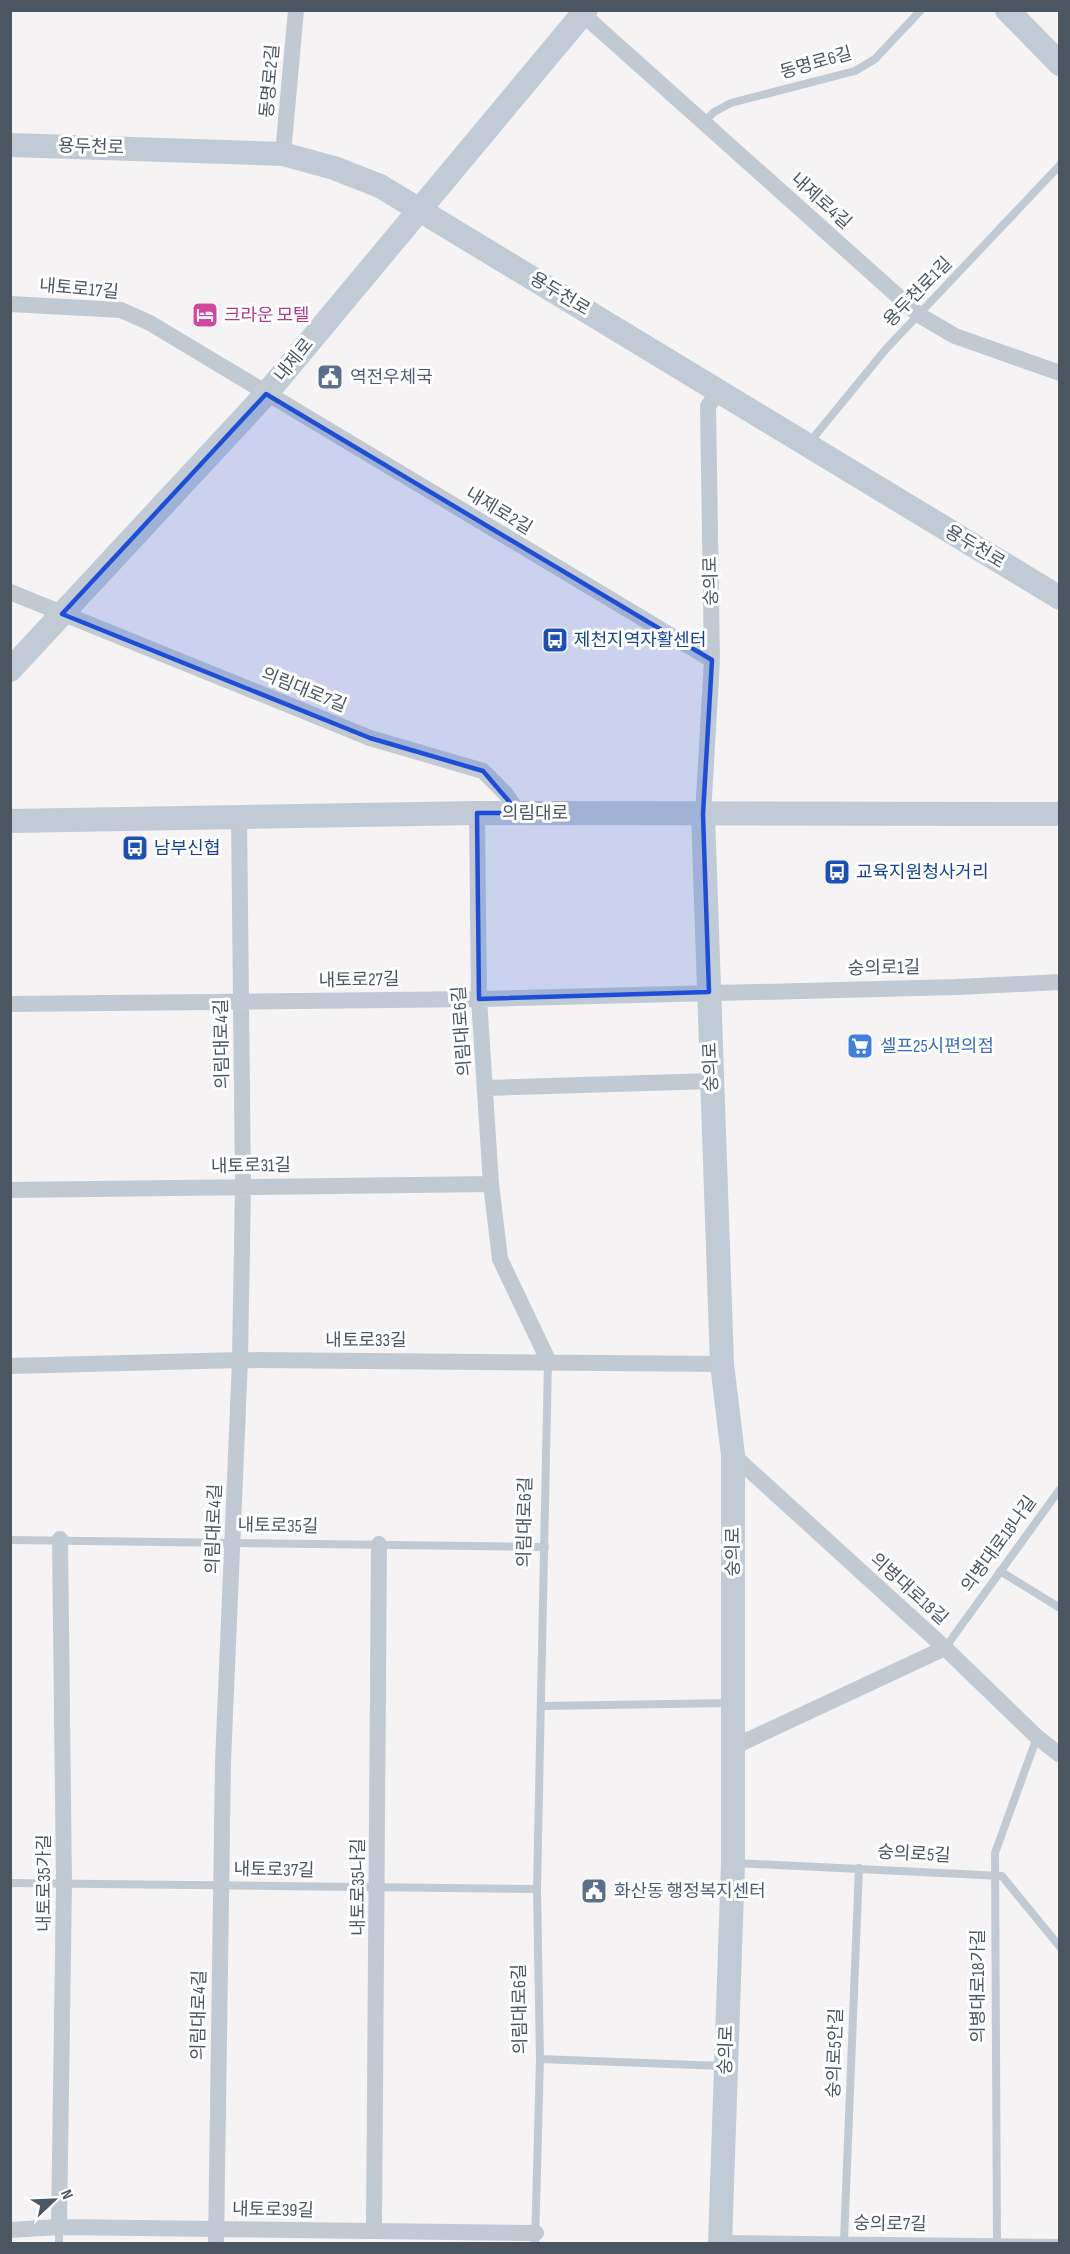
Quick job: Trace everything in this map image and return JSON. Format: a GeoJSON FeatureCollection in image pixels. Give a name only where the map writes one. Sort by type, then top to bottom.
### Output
{"type":"FeatureCollection","features":[{"type":"Feature","properties":{"kind":"street","name":"동명로2길"},"geometry":{"type":"LineString","coordinates":[[283,154],[296,10]]}},
{"type":"Feature","properties":{"kind":"street"},"geometry":{"type":"LineString","coordinates":[[1007,10],[1059,64]]}},
{"type":"Feature","properties":{"kind":"street","name":"내제로4길"},"geometry":{"type":"LineString","coordinates":[[582,12],[919,315],[955,336],[1059,374]]}},
{"type":"Feature","properties":{"kind":"street","name":"내제로"},"geometry":{"type":"LineString","coordinates":[[10,670],[266,394],[582,12]]}},
{"type":"Feature","properties":{"kind":"street","name":"용두천로"},"geometry":{"type":"LineString","coordinates":[[10,145],[283,154],[334,168],[380,186],[720,390],[806,446],[1059,598]]}},
{"type":"Feature","properties":{"kind":"street","name":"내토로17길"},"geometry":{"type":"LineString","coordinates":[[10,304],[121,310],[150,323],[266,394]]}},
{"type":"Feature","properties":{"kind":"street","name":"숭의로"},"geometry":{"type":"LineString","coordinates":[[720,390],[708,406],[712,660],[703,814],[722,1364],[733,1455],[731,1748],[733,1863],[720,2241]]}},
{"type":"Feature","properties":{"kind":"street","name":"내제로2길"},"geometry":{"type":"LineString","coordinates":[[266,394],[712,660]]}},
{"type":"Feature","properties":{"kind":"street","name":"의림대로7길"},"geometry":{"type":"LineString","coordinates":[[10,592],[370,738],[483,771],[505,793],[519,813]]}},
{"type":"Feature","properties":{"kind":"street","name":"의림대로"},"geometry":{"type":"LineString","coordinates":[[10,821],[239,815],[477,813],[1059,814]]}},
{"type":"Feature","properties":{"kind":"street","name":"의림대로6길"},"geometry":{"type":"LineString","coordinates":[[477,813],[478,999],[491,1184],[500,1259],[548,1360]]}},
{"type":"Feature","properties":{"kind":"street","name":"의림대로4길"},"geometry":{"type":"LineString","coordinates":[[216,2236],[221,1886],[240,1360],[243,1186],[239,815]]}},
{"type":"Feature","properties":{"kind":"street","name":"숭의로1길"},"geometry":{"type":"LineString","coordinates":[[709,992],[957,987],[1059,982]]}},
{"type":"Feature","properties":{"kind":"street","name":"내토로27길"},"geometry":{"type":"LineString","coordinates":[[10,1004],[478,999],[709,992]]}},
{"type":"Feature","properties":{"kind":"street"},"geometry":{"type":"LineString","coordinates":[[486,1088],[712,1082]]}},
{"type":"Feature","properties":{"kind":"street","name":"내토로31길"},"geometry":{"type":"LineString","coordinates":[[10,1190],[491,1184]]}},
{"type":"Feature","properties":{"kind":"street","name":"내토로33길"},"geometry":{"type":"LineString","coordinates":[[10,1366],[240,1360],[548,1360],[722,1364]]}},
{"type":"Feature","properties":{"kind":"street","name":"의병대로18길"},"geometry":{"type":"LineString","coordinates":[[733,1455],[945,1648],[1037,1737],[1059,1753]]}},
{"type":"Feature","properties":{"kind":"street","name":"내토로35가길"},"geometry":{"type":"LineString","coordinates":[[59,2235],[64,1884],[60,1539]]}},
{"type":"Feature","properties":{"kind":"street","name":"내토로35나길"},"geometry":{"type":"LineString","coordinates":[[374,2231],[379,1544]]}},
{"type":"Feature","properties":{"kind":"street"},"geometry":{"type":"LineString","coordinates":[[731,1748],[945,1648]]}},
{"type":"Feature","properties":{"kind":"street","name":"내토로39길"},"geometry":{"type":"LineString","coordinates":[[10,2230],[59,2235],[216,2236],[374,2231],[536,2238]]}},
{"type":"Feature","properties":{"kind":"lane","name":"동명로6길"},"geometry":{"type":"LineString","coordinates":[[704,122],[714,112],[730,103],[855,72],[875,59],[921,10]]}},
{"type":"Feature","properties":{"kind":"lane","name":"용두천로1길"},"geometry":{"type":"LineString","coordinates":[[806,446],[886,349],[1059,165]]}},
{"type":"Feature","properties":{"kind":"lane","name":"의림대로6길"},"geometry":{"type":"LineString","coordinates":[[536,2238],[540,2060],[537,1889],[548,1360]]}},
{"type":"Feature","properties":{"kind":"lane","name":"의병대로18나길"},"geometry":{"type":"LineString","coordinates":[[945,1648],[1059,1489]]}},
{"type":"Feature","properties":{"kind":"lane","name":"내토로35길"},"geometry":{"type":"LineString","coordinates":[[10,1540],[545,1546]]}},
{"type":"Feature","properties":{"kind":"lane"},"geometry":{"type":"LineString","coordinates":[[1000,1571],[1059,1608]]}},
{"type":"Feature","properties":{"kind":"lane"},"geometry":{"type":"LineString","coordinates":[[541,1706],[732,1703]]}},
{"type":"Feature","properties":{"kind":"lane","name":"의병대로18가길"},"geometry":{"type":"LineString","coordinates":[[997,2242],[995,1852],[1037,1737]]}},
{"type":"Feature","properties":{"kind":"lane","name":"숭의로5길"},"geometry":{"type":"LineString","coordinates":[[733,1863],[994,1875]]}},
{"type":"Feature","properties":{"kind":"lane","name":"숭의로5안길"},"geometry":{"type":"LineString","coordinates":[[844,2240],[859,1868]]}},
{"type":"Feature","properties":{"kind":"lane"},"geometry":{"type":"LineString","coordinates":[[994,1875],[1002,1876],[1059,1947]]}},
{"type":"Feature","properties":{"kind":"lane","name":"내토로37길"},"geometry":{"type":"LineString","coordinates":[[10,1883],[537,1889]]}},
{"type":"Feature","properties":{"kind":"lane"},"geometry":{"type":"LineString","coordinates":[[540,2060],[725,2066]]}},
{"type":"Feature","properties":{"kind":"lane","name":"숭의로7길"},"geometry":{"type":"LineString","coordinates":[[720,2241],[1059,2243]]}},
{"type":"Feature","properties":{"kind":"highlighted area"},"geometry":{"type":"Polygon","coordinates":[[[266,394],[712,660],[703,814],[709,992],[479,999],[477,813],[519,813],[483,771],[370,738],[62,614],[266,394]]]}},
{"type":"Feature","properties":{"kind":"place","name":"크라운 모텔"},"geometry":{"type":"Point","coordinates":[205,315]}},
{"type":"Feature","properties":{"kind":"place","name":"역전우체국"},"geometry":{"type":"Point","coordinates":[330,377]}},
{"type":"Feature","properties":{"kind":"place","name":"제천지역자활센터"},"geometry":{"type":"Point","coordinates":[555,640]}},
{"type":"Feature","properties":{"kind":"place","name":"남부신협"},"geometry":{"type":"Point","coordinates":[135,848]}},
{"type":"Feature","properties":{"kind":"place","name":"교육지원청사거리"},"geometry":{"type":"Point","coordinates":[837,872]}},
{"type":"Feature","properties":{"kind":"place","name":"셀프25시편의점"},"geometry":{"type":"Point","coordinates":[860,1046]}},
{"type":"Feature","properties":{"kind":"place","name":"화산동 행정복지센터"},"geometry":{"type":"Point","coordinates":[594,1891]}}]}
